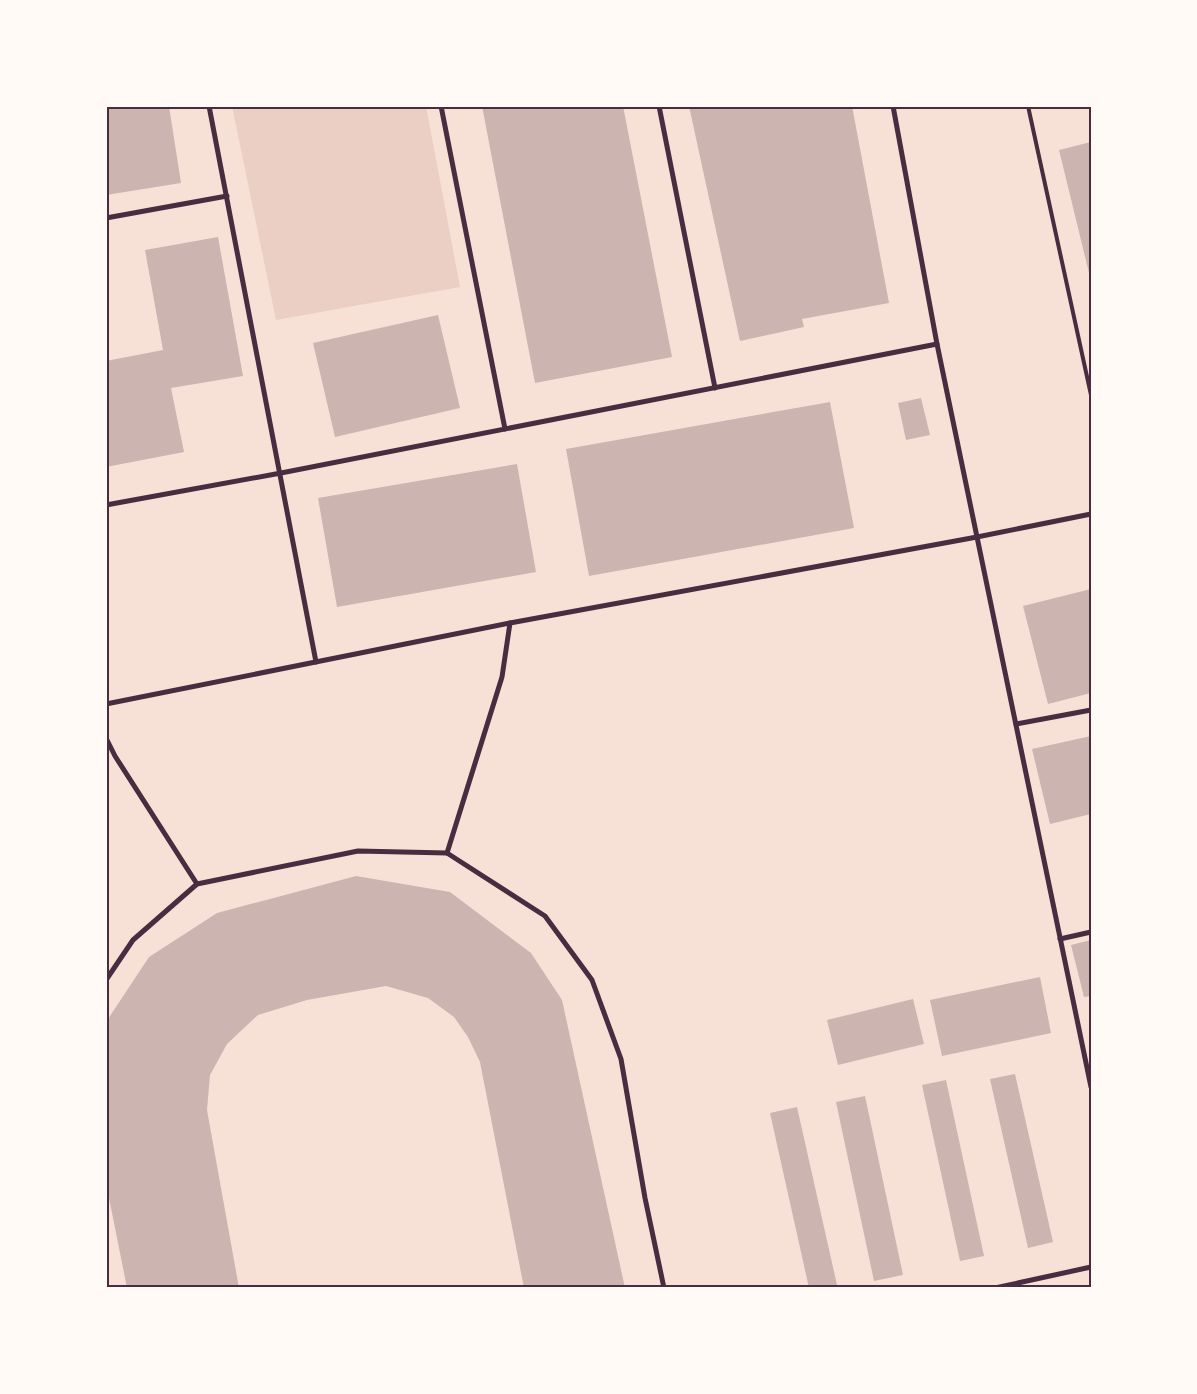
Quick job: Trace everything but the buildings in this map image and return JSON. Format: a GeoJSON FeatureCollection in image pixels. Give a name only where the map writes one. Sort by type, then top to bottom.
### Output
{"type":"FeatureCollection","features":[{"type":"Feature","properties":{"kind":"street"},"geometry":{"type":"LineString","coordinates":[[210,106],[316,662]]}},
{"type":"Feature","properties":{"kind":"street"},"geometry":{"type":"LineString","coordinates":[[441,106],[505,429]]}},
{"type":"Feature","properties":{"kind":"street"},"geometry":{"type":"LineString","coordinates":[[659,106],[715,388]]}},
{"type":"Feature","properties":{"kind":"street"},"geometry":{"type":"LineString","coordinates":[[893,106],[937,344],[1091,1087]]}},
{"type":"Feature","properties":{"kind":"street"},"geometry":{"type":"LineString","coordinates":[[106,218],[227,196]]}},
{"type":"Feature","properties":{"kind":"street"},"geometry":{"type":"LineString","coordinates":[[106,505],[280,473],[937,344]]}},
{"type":"Feature","properties":{"kind":"street"},"geometry":{"type":"LineString","coordinates":[[106,704],[510,623],[977,537],[1091,514]]}},
{"type":"Feature","properties":{"kind":"street"},"geometry":{"type":"LineString","coordinates":[[447,853],[502,678],[510,623]]}},
{"type":"Feature","properties":{"kind":"street"},"geometry":{"type":"LineString","coordinates":[[1016,724],[1091,710]]}},
{"type":"Feature","properties":{"kind":"street"},"geometry":{"type":"LineString","coordinates":[[106,738],[115,756],[196,884]]}},
{"type":"Feature","properties":{"kind":"street"},"geometry":{"type":"LineString","coordinates":[[106,980],[133,940],[196,884],[358,851],[447,853],[545,916],[592,980],[621,1059],[645,1198],[664,1288]]}},
{"type":"Feature","properties":{"kind":"street"},"geometry":{"type":"LineString","coordinates":[[1060,939],[1091,932]]}},
{"type":"Feature","properties":{"kind":"street"},"geometry":{"type":"LineString","coordinates":[[995,1288],[1091,1267]]}},
{"type":"Feature","properties":{"kind":"lane"},"geometry":{"type":"LineString","coordinates":[[1028,106],[1091,395]]}},
{"type":"Feature","properties":{"kind":"shaded area"},"geometry":{"type":"Polygon","coordinates":[[[232,106],[426,106],[460,287],[276,320],[232,106]]]}}]}
